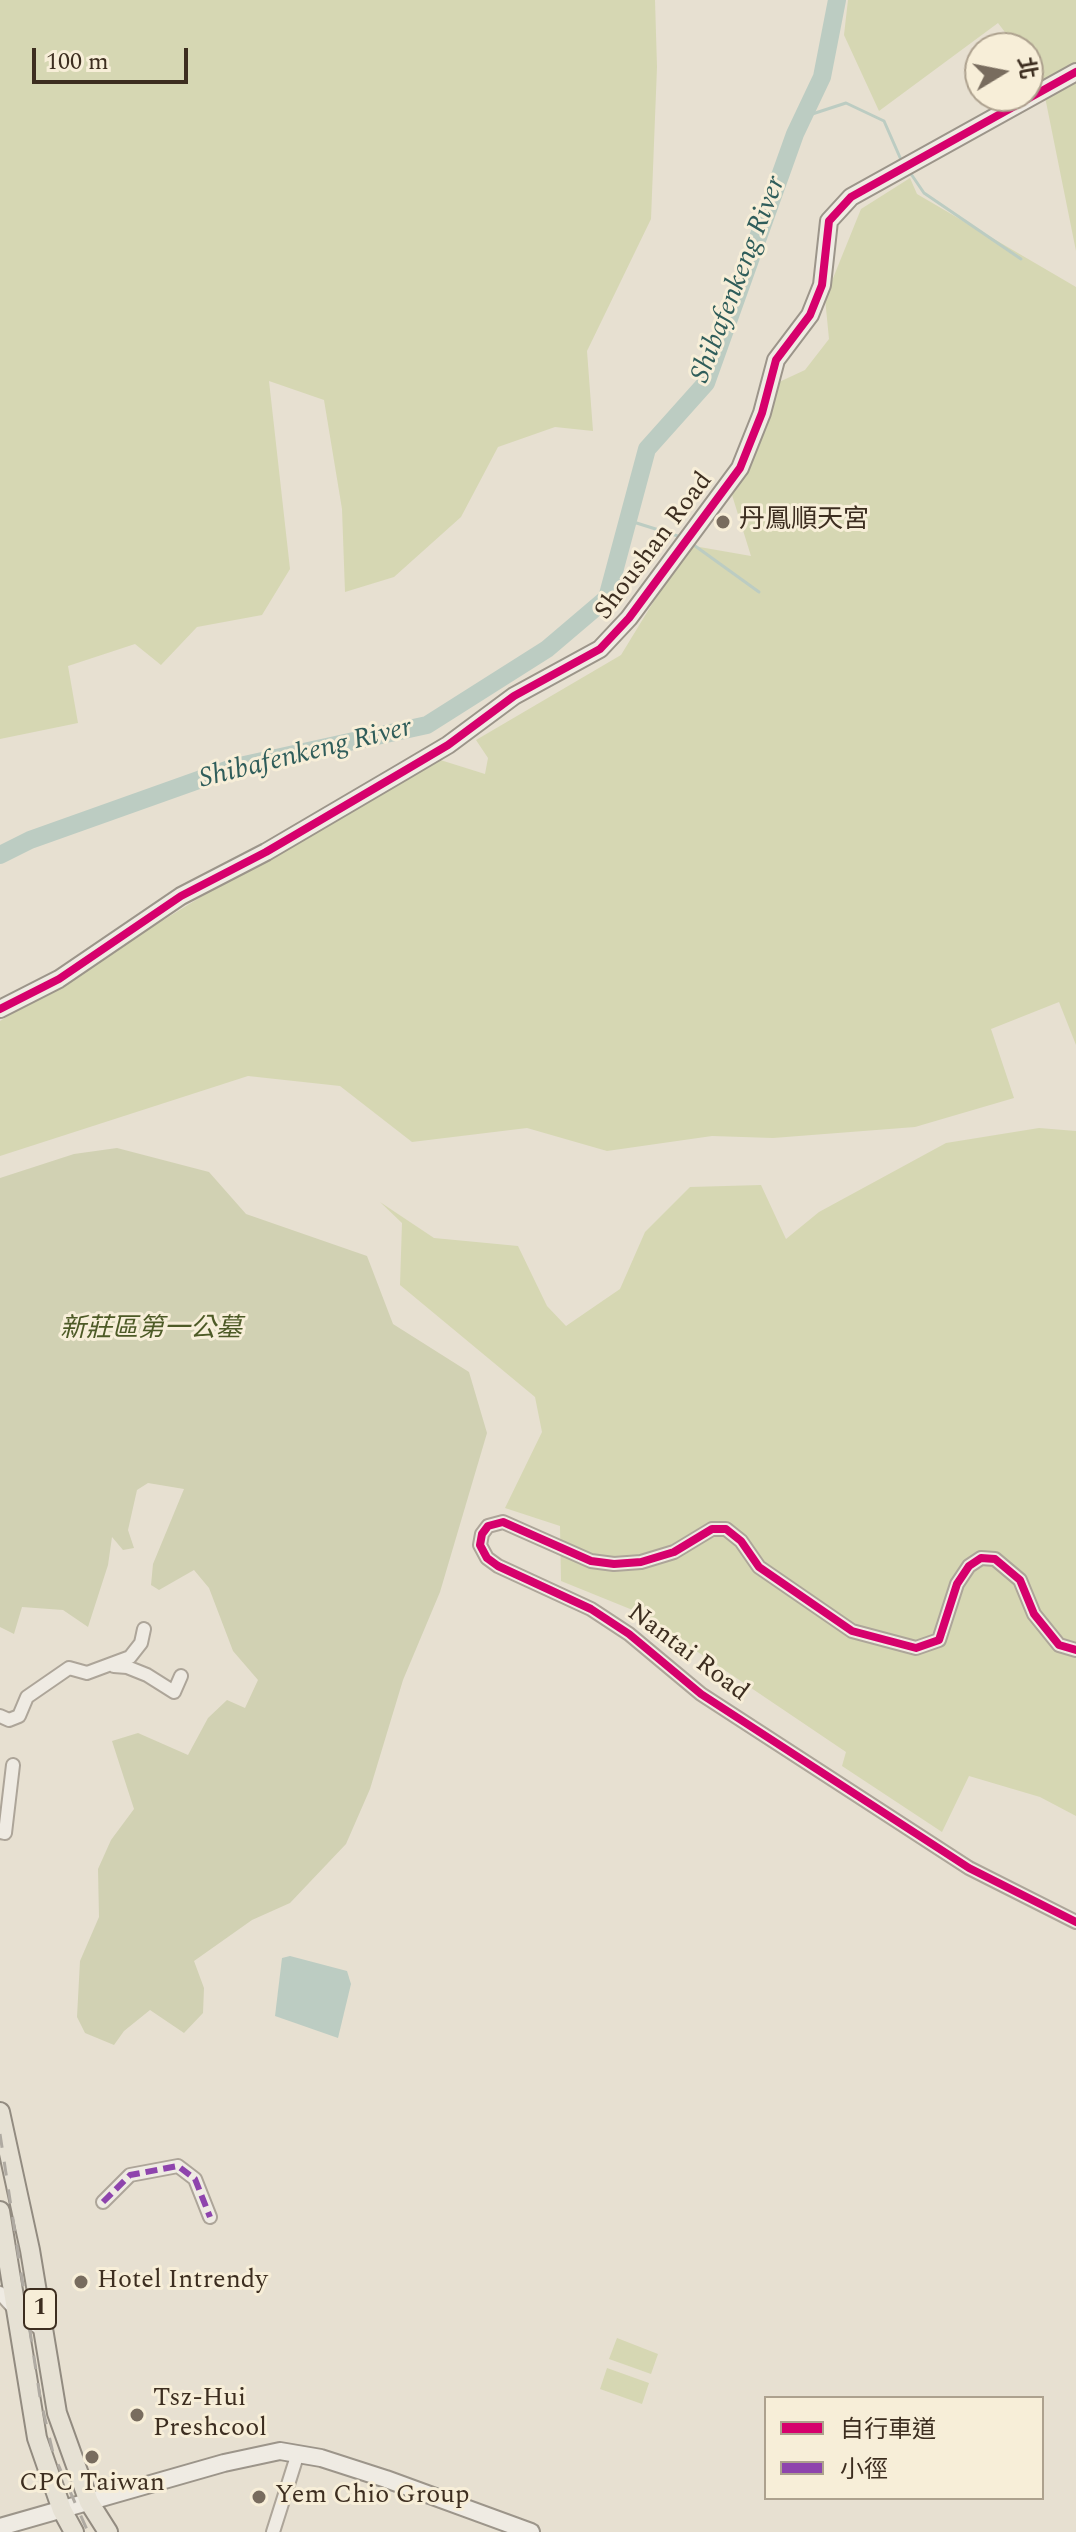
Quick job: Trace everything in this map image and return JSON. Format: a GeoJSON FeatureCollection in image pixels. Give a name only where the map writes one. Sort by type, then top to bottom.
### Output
{"type":"FeatureCollection","features":[{"type":"Feature","properties":{"kind":"main road","name":"1"},"geometry":{"type":"LineString","coordinates":[[0,2112],[57,2413],[89,2502],[108,2532]]}},
{"type":"Feature","properties":{"kind":"main road","name":"1"},"geometry":{"type":"LineString","coordinates":[[0,2211],[37,2438],[62,2510],[74,2532]]}},
{"type":"Feature","properties":{"kind":"street","name":"Shoushan Road"},"geometry":{"type":"LineString","coordinates":[[0,1009],[59,979],[181,896],[257,857],[404,771],[448,745],[514,696],[600,649],[732,480],[747,453],[776,360],[810,315],[822,285],[829,221],[851,197],[1076,72]]}},
{"type":"Feature","properties":{"kind":"street","name":"Nantai Road"},"geometry":{"type":"LineString","coordinates":[[1076,1650],[1059,1645],[1034,1614],[1020,1580],[995,1559],[981,1558],[969,1566],[957,1584],[939,1640],[916,1648],[852,1631],[759,1567],[741,1541],[726,1529],[712,1529],[674,1552],[641,1562],[614,1564],[591,1561],[503,1522],[488,1526],[482,1534],[480,1545],[487,1558],[498,1566],[591,1609],[629,1634],[701,1694],[956,1860],[1076,1922]]}},
{"type":"Feature","properties":{"kind":"street"},"geometry":{"type":"LineString","coordinates":[[0,1716],[9,1720],[19,1716],[27,1697],[69,1668],[87,1673],[130,1657],[141,1643],[144,1629]]}},
{"type":"Feature","properties":{"kind":"street"},"geometry":{"type":"LineString","coordinates":[[106,1666],[127,1667],[174,1692],[181,1676]]}},
{"type":"Feature","properties":{"kind":"street"},"geometry":{"type":"LineString","coordinates":[[0,1832],[5,1833],[13,1765]]}},
{"type":"Feature","properties":{"kind":"street"},"geometry":{"type":"LineString","coordinates":[[103,2202],[130,2175],[178,2166],[195,2179],[210,2217]]}},
{"type":"Feature","properties":{"kind":"street"},"geometry":{"type":"LineString","coordinates":[[0,2293],[16,2311],[44,2332]]}},
{"type":"Feature","properties":{"kind":"street"},"geometry":{"type":"LineString","coordinates":[[0,2527],[224,2463],[280,2451],[298,2453],[386,2479],[531,2532]]}},
{"type":"Feature","properties":{"kind":"street"},"geometry":{"type":"LineString","coordinates":[[273,2532],[298,2453]]}},
{"type":"Feature","properties":{"kind":"green space"},"geometry":{"type":"Polygon","coordinates":[[[0,0],[655,0],[657,67],[651,219],[587,351],[593,431],[555,427],[498,447],[461,517],[394,577],[345,592],[342,509],[324,400],[269,381],[290,569],[262,615],[197,627],[161,665],[135,644],[68,666],[78,723],[0,739],[0,0]]]}},
{"type":"Feature","properties":{"kind":"green space"},"geometry":{"type":"Polygon","coordinates":[[[848,0],[1076,0],[1076,251],[1044,92],[1044,32],[1005,32],[998,23],[986,32],[964,32],[964,48],[879,111],[844,35],[848,0]]]}},
{"type":"Feature","properties":{"kind":"green space"},"geometry":{"type":"Polygon","coordinates":[[[910,178],[917,194],[1076,287],[1076,1045],[1059,1002],[991,1029],[1014,1098],[915,1127],[773,1138],[712,1136],[607,1151],[527,1128],[412,1142],[340,1086],[248,1076],[0,1156],[0,1021],[285,845],[434,758],[485,774],[488,758],[476,740],[621,655],[688,545],[751,556],[732,495],[777,383],[805,370],[829,339],[825,298],[861,209],[910,178]]]}},
{"type":"Feature","properties":{"kind":"green space"},"geometry":{"type":"Polygon","coordinates":[[[1039,1128],[1076,1131],[1076,1816],[1040,1797],[969,1776],[942,1832],[842,1766],[846,1752],[640,1613],[561,1581],[560,1526],[505,1508],[542,1432],[535,1397],[400,1285],[402,1223],[380,1202],[434,1238],[518,1246],[547,1306],[566,1326],[620,1289],[645,1232],[690,1187],[761,1185],[786,1239],[819,1212],[946,1143],[1039,1128]]]}},
{"type":"Feature","properties":{"kind":"green space","name":"新莊區第一公墓"},"geometry":{"type":"Polygon","coordinates":[[[117,1148],[209,1172],[246,1214],[367,1256],[393,1324],[469,1372],[487,1433],[440,1592],[403,1680],[370,1789],[346,1844],[290,1903],[252,1920],[194,1961],[204,1988],[203,2013],[184,2033],[150,2010],[124,2031],[114,2045],[85,2033],[77,2017],[80,1961],[99,1917],[98,1869],[111,1840],[134,1809],[112,1741],[138,1733],[188,1755],[208,1718],[227,1700],[245,1708],[258,1680],[233,1651],[209,1588],[194,1570],[159,1590],[151,1585],[153,1564],[184,1489],[148,1483],[137,1490],[128,1530],[134,1548],[123,1550],[112,1537],[108,1565],[88,1627],[63,1610],[22,1607],[14,1634],[0,1627],[0,1178],[74,1154],[117,1148]]]}},
{"type":"Feature","properties":{"kind":"green space"},"geometry":{"type":"Polygon","coordinates":[[[617,2338],[658,2354],[651,2374],[609,2359],[617,2338]]]}},
{"type":"Feature","properties":{"kind":"green space"},"geometry":{"type":"Polygon","coordinates":[[[607,2368],[649,2383],[642,2404],[600,2389],[607,2368]]]}},
{"type":"Feature","properties":{"kind":"shaded area"},"geometry":{"type":"Polygon","coordinates":[[[290,1956],[347,1971],[351,1984],[338,2038],[275,2016],[282,1958],[290,1956]]]}},
{"type":"Feature","properties":{"kind":"waterway","name":"Shibafenkeng River"},"geometry":{"type":"LineString","coordinates":[[0,855],[30,840],[235,767],[427,725],[547,649],[607,598],[647,449],[706,383],[795,134],[822,77],[837,0]]}},
{"type":"Feature","properties":{"kind":"waterway"},"geometry":{"type":"LineString","coordinates":[[803,117],[846,103],[884,121],[902,162]]}},
{"type":"Feature","properties":{"kind":"waterway"},"geometry":{"type":"LineString","coordinates":[[909,171],[924,193],[1021,259]]}},
{"type":"Feature","properties":{"kind":"waterway"},"geometry":{"type":"LineString","coordinates":[[627,520],[681,537]]}},
{"type":"Feature","properties":{"kind":"waterway"},"geometry":{"type":"LineString","coordinates":[[691,543],[759,592]]}},
{"type":"Feature","properties":{"kind":"railway"},"geometry":{"type":"LineString","coordinates":[[0,2134],[40,2397],[53,2453],[88,2532]]}},
{"type":"Feature","properties":{"kind":"marked path"},"geometry":{"type":"LineString","coordinates":[[103,2202],[130,2175],[178,2166],[195,2179],[210,2217]]}},
{"type":"Feature","properties":{"kind":"cycle path"},"geometry":{"type":"LineString","coordinates":[[0,1009],[59,979],[181,896],[266,852],[404,771],[448,745],[514,696],[600,649],[629,618],[740,468],[762,413],[776,360],[810,315],[822,285],[829,221],[851,197],[1076,72]]}},
{"type":"Feature","properties":{"kind":"cycle path"},"geometry":{"type":"LineString","coordinates":[[1076,1650],[1059,1645],[1034,1614],[1020,1580],[995,1559],[981,1558],[969,1566],[957,1584],[939,1640],[916,1648],[852,1631],[759,1567],[741,1541],[726,1529],[712,1529],[674,1552],[641,1562],[614,1564],[591,1561],[503,1522],[488,1526],[482,1534],[480,1545],[487,1558],[498,1566],[591,1609],[629,1634],[701,1694],[969,1868],[1076,1922]]}},
{"type":"Feature","properties":{"kind":"place","name":"丹鳳順天宮"},"geometry":{"type":"Point","coordinates":[723,522]}},
{"type":"Feature","properties":{"kind":"place","name":"Hotel Intrendy"},"geometry":{"type":"Point","coordinates":[81,2282]}},
{"type":"Feature","properties":{"kind":"place","name":"Tsz-Hui Preshcool"},"geometry":{"type":"Point","coordinates":[137,2415]}},
{"type":"Feature","properties":{"kind":"place","name":"CPC Taiwan"},"geometry":{"type":"Point","coordinates":[92,2457]}},
{"type":"Feature","properties":{"kind":"place","name":"Yem Chio Group"},"geometry":{"type":"Point","coordinates":[259,2497]}}]}
